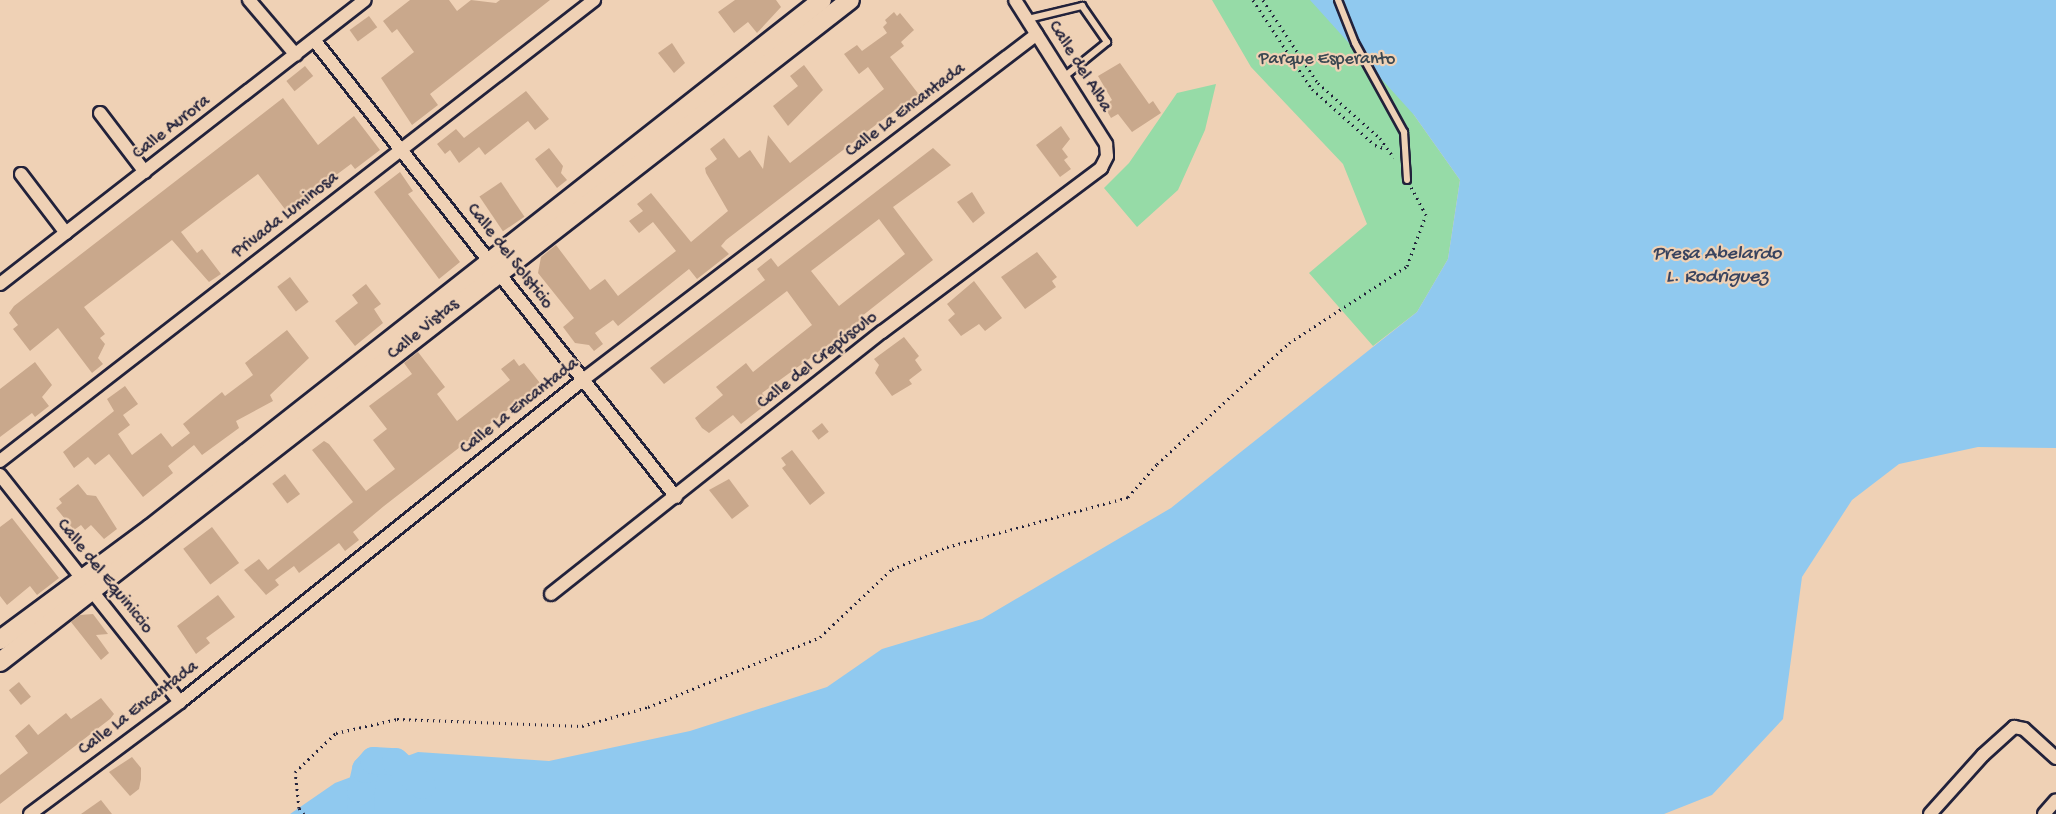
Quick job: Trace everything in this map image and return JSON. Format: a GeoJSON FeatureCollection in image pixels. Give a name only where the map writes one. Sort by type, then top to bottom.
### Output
{"type":"FeatureCollection","features":[{"type":"Feature","properties":{"kind":"street"},"geometry":{"type":"LineString","coordinates":[[249,0],[296,55]]}},
{"type":"Feature","properties":{"kind":"street","name":"Calle Aurora"},"geometry":{"type":"LineString","coordinates":[[0,284],[365,0]]}},
{"type":"Feature","properties":{"kind":"street","name":"Privada Luminosa"},"geometry":{"type":"LineString","coordinates":[[0,461],[594,0]]}},
{"type":"Feature","properties":{"kind":"street","name":"Calle Vistas"},"geometry":{"type":"LineString","coordinates":[[796,31],[822,0]]}},
{"type":"Feature","properties":{"kind":"street","name":"Calle Vistas"},"geometry":{"type":"LineString","coordinates":[[0,662],[88,584],[230,475],[492,266],[796,31],[850,0]]}},
{"type":"Feature","properties":{"kind":"street","name":"Calle del Alba"},"geometry":{"type":"LineString","coordinates":[[1015,0],[1106,144],[1107,156]]}},
{"type":"Feature","properties":{"kind":"street","name":"Calle La Encantada"},"geometry":{"type":"LineString","coordinates":[[30,814],[180,702],[584,379],[1037,34]]}},
{"type":"Feature","properties":{"kind":"street","name":"Calle del Solsticio"},"geometry":{"type":"LineString","coordinates":[[314,40],[676,497]]}},
{"type":"Feature","properties":{"kind":"street"},"geometry":{"type":"LineString","coordinates":[[100,113],[145,172]]}},
{"type":"Feature","properties":{"kind":"street","name":"Calle del Crepúsculo"},"geometry":{"type":"LineString","coordinates":[[552,594],[882,332],[1101,168],[1107,156]]}},
{"type":"Feature","properties":{"kind":"street"},"geometry":{"type":"LineString","coordinates":[[21,174],[66,233]]}},
{"type":"Feature","properties":{"kind":"street","name":"Calle del Equiniccio"},"geometry":{"type":"LineString","coordinates":[[0,475],[180,702]]}},
{"type":"Feature","properties":{"kind":"street","name":"Calle Vistas"},"geometry":{"type":"LineString","coordinates":[[0,640],[88,584]]}},
{"type":"Feature","properties":{"kind":"street"},"geometry":{"type":"LineString","coordinates":[[1930,814],[1983,755],[2014,727],[2024,729],[2056,758]]}},
{"type":"Feature","properties":{"kind":"street"},"geometry":{"type":"LineString","coordinates":[[2044,814],[2056,800]]}},
{"type":"Feature","properties":{"kind":"lane"},"geometry":{"type":"LineString","coordinates":[[1338,0],[1355,43],[1404,132],[1407,180]]}},
{"type":"Feature","properties":{"kind":"lane"},"geometry":{"type":"LineString","coordinates":[[1027,19],[1082,6],[1107,42],[1064,77]]}},
{"type":"Feature","properties":{"kind":"path"},"geometry":{"type":"LineString","coordinates":[[1253,0],[1311,89],[1375,145],[1388,150]]}},
{"type":"Feature","properties":{"kind":"path"},"geometry":{"type":"LineString","coordinates":[[304,814],[299,808],[295,772],[336,733],[397,719],[582,726],[648,707],[820,637],[892,569],[947,547],[1128,497],[1157,464],[1289,344],[1407,266],[1426,215],[1380,138],[1318,83],[1263,0]]}},
{"type":"Feature","properties":{"kind":"green space","name":"Parque Esperanto"},"geometry":{"type":"Polygon","coordinates":[[[1212,0],[1367,0],[1414,115],[1460,180],[1448,259],[1417,312],[1373,346],[1309,273],[1367,224],[1343,164],[1251,67],[1212,0]]]}},
{"type":"Feature","properties":{"kind":"green space"},"geometry":{"type":"Polygon","coordinates":[[[1216,84],[1205,130],[1178,190],[1137,227],[1104,188],[1129,163],[1177,93],[1216,84]]]}},
{"type":"Feature","properties":{"kind":"water","name":"Presa Abelardo L. Rodriguez"},"geometry":{"type":"Polygon","coordinates":[[[1310,0],[2056,0],[2056,448],[1978,447],[1899,464],[1852,500],[1802,577],[1783,719],[1712,795],[1664,814],[290,814],[335,783],[418,752],[549,761],[690,731],[827,687],[882,649],[982,619],[1171,508],[1417,312],[1448,259],[1460,180],[1414,115],[1310,0]]]}},
{"type":"Feature","properties":{"kind":"building"},"geometry":{"type":"Polygon","coordinates":[[[410,0],[449,0],[457,11],[471,0],[496,3],[500,0],[550,0],[430,94],[438,105],[412,125],[381,78],[414,52],[397,29],[392,33],[383,21],[410,0]]]}},
{"type":"Feature","properties":{"kind":"building"},"geometry":{"type":"Polygon","coordinates":[[[735,0],[776,0],[781,7],[757,33],[748,22],[734,33],[718,12],[735,0]]]}},
{"type":"Feature","properties":{"kind":"building"},"geometry":{"type":"Polygon","coordinates":[[[894,12],[897,16],[900,13],[914,30],[901,42],[904,46],[890,57],[920,96],[905,107],[903,104],[726,240],[721,246],[729,254],[697,279],[689,269],[618,326],[613,320],[595,333],[603,344],[594,351],[589,345],[575,343],[563,327],[574,318],[538,273],[541,257],[556,245],[590,290],[605,279],[618,296],[676,251],[653,222],[639,233],[629,221],[643,211],[637,204],[651,193],[691,242],[728,211],[706,173],[705,168],[717,159],[710,149],[724,138],[739,158],[750,150],[763,169],[768,135],[790,163],[884,89],[868,67],[859,74],[844,54],[857,45],[862,51],[887,33],[883,27],[887,23],[885,20],[894,12]]]}},
{"type":"Feature","properties":{"kind":"building"},"geometry":{"type":"Polygon","coordinates":[[[369,16],[377,27],[358,41],[350,30],[369,16]]]}},
{"type":"Feature","properties":{"kind":"building"},"geometry":{"type":"Polygon","coordinates":[[[672,43],[685,63],[674,73],[658,53],[672,43]]]}},
{"type":"Feature","properties":{"kind":"building"},"geometry":{"type":"Polygon","coordinates":[[[1120,63],[1149,104],[1153,101],[1161,113],[1132,132],[1118,114],[1111,118],[1104,106],[1112,100],[1098,76],[1120,63]]]}},
{"type":"Feature","properties":{"kind":"building"},"geometry":{"type":"Polygon","coordinates":[[[804,65],[823,90],[788,126],[773,106],[798,86],[790,76],[804,65]]]}},
{"type":"Feature","properties":{"kind":"building"},"geometry":{"type":"Polygon","coordinates":[[[305,66],[313,76],[295,91],[286,81],[305,66]]]}},
{"type":"Feature","properties":{"kind":"building"},"geometry":{"type":"Polygon","coordinates":[[[526,91],[549,119],[535,130],[528,121],[485,155],[479,147],[459,163],[450,150],[445,154],[437,144],[456,129],[464,138],[526,91]]]}},
{"type":"Feature","properties":{"kind":"building"},"geometry":{"type":"Polygon","coordinates":[[[283,98],[318,145],[354,116],[380,150],[355,169],[351,164],[328,181],[291,217],[258,174],[181,232],[197,253],[202,249],[221,274],[209,282],[172,240],[84,307],[105,334],[100,338],[105,344],[98,358],[103,364],[92,373],[58,328],[30,351],[13,329],[18,325],[9,313],[14,306],[283,98]]]}},
{"type":"Feature","properties":{"kind":"building"},"geometry":{"type":"Polygon","coordinates":[[[1061,126],[1070,139],[1062,149],[1068,157],[1064,160],[1071,169],[1060,177],[1036,145],[1061,126]]]}},
{"type":"Feature","properties":{"kind":"building"},"geometry":{"type":"Polygon","coordinates":[[[549,148],[563,166],[561,173],[567,180],[557,188],[535,159],[549,148]]]}},
{"type":"Feature","properties":{"kind":"building"},"geometry":{"type":"Polygon","coordinates":[[[933,148],[951,165],[893,207],[933,260],[862,316],[869,325],[855,336],[850,329],[762,393],[769,402],[741,424],[733,415],[709,433],[695,418],[723,395],[716,387],[746,363],[753,372],[812,325],[787,291],[664,384],[650,368],[765,280],[757,269],[771,258],[778,267],[933,148]],[[879,219],[811,271],[839,306],[905,254],[879,219]]]}},
{"type":"Feature","properties":{"kind":"building"},"geometry":{"type":"Polygon","coordinates":[[[400,172],[413,191],[408,194],[460,262],[439,279],[374,192],[400,172]]]}},
{"type":"Feature","properties":{"kind":"building"},"geometry":{"type":"Polygon","coordinates":[[[501,182],[524,217],[503,231],[479,197],[501,182]]]}},
{"type":"Feature","properties":{"kind":"building"},"geometry":{"type":"Polygon","coordinates":[[[972,192],[985,213],[973,223],[957,202],[972,192]]]}},
{"type":"Feature","properties":{"kind":"building"},"geometry":{"type":"Polygon","coordinates":[[[1037,252],[1057,277],[1052,281],[1056,287],[1025,309],[1001,277],[1037,252]]]}},
{"type":"Feature","properties":{"kind":"building"},"geometry":{"type":"Polygon","coordinates":[[[290,277],[309,302],[296,311],[277,287],[290,277]]]}},
{"type":"Feature","properties":{"kind":"building"},"geometry":{"type":"Polygon","coordinates":[[[974,281],[1002,318],[985,331],[979,324],[961,336],[948,320],[955,314],[947,304],[974,281]]]}},
{"type":"Feature","properties":{"kind":"building"},"geometry":{"type":"Polygon","coordinates":[[[366,284],[381,304],[374,309],[383,323],[355,346],[335,321],[358,303],[352,295],[366,284]]]}},
{"type":"Feature","properties":{"kind":"building"},"geometry":{"type":"Polygon","coordinates":[[[287,330],[309,358],[270,395],[273,401],[236,421],[239,428],[202,455],[194,445],[168,466],[173,473],[143,497],[109,454],[95,465],[88,457],[74,468],[63,452],[114,411],[107,399],[125,386],[138,404],[123,415],[130,425],[118,434],[132,455],[161,433],[172,447],[190,433],[183,424],[222,392],[225,396],[253,375],[245,363],[287,330]]]}},
{"type":"Feature","properties":{"kind":"building"},"geometry":{"type":"Polygon","coordinates":[[[904,337],[919,356],[915,360],[922,370],[909,380],[912,384],[892,396],[875,373],[879,365],[874,359],[904,337]]]}},
{"type":"Feature","properties":{"kind":"building"},"geometry":{"type":"Polygon","coordinates":[[[418,352],[445,387],[437,394],[457,421],[510,380],[501,369],[514,359],[519,366],[524,363],[544,388],[513,406],[384,506],[353,532],[359,540],[345,551],[339,543],[299,573],[294,566],[275,580],[279,585],[266,595],[244,570],[259,559],[268,570],[353,502],[312,450],[324,441],[329,444],[366,491],[395,469],[373,440],[387,429],[369,406],[412,374],[404,363],[418,352]]]}},
{"type":"Feature","properties":{"kind":"building"},"geometry":{"type":"Polygon","coordinates":[[[35,362],[52,385],[42,397],[49,406],[35,417],[32,413],[0,437],[0,389],[35,362]]]}},
{"type":"Feature","properties":{"kind":"building"},"geometry":{"type":"Polygon","coordinates":[[[822,423],[829,432],[819,440],[812,431],[822,423]]]}},
{"type":"Feature","properties":{"kind":"building"},"geometry":{"type":"Polygon","coordinates":[[[792,450],[825,493],[810,505],[782,468],[786,465],[781,458],[792,450]]]}},
{"type":"Feature","properties":{"kind":"building"},"geometry":{"type":"Polygon","coordinates":[[[285,474],[300,494],[287,504],[272,484],[285,474]]]}},
{"type":"Feature","properties":{"kind":"building"},"geometry":{"type":"Polygon","coordinates":[[[729,479],[749,506],[732,519],[709,490],[729,479]]]}},
{"type":"Feature","properties":{"kind":"building"},"geometry":{"type":"Polygon","coordinates":[[[78,484],[87,495],[96,496],[117,529],[104,539],[91,525],[85,530],[81,525],[74,530],[56,508],[62,503],[59,499],[78,484]]]}},
{"type":"Feature","properties":{"kind":"building"},"geometry":{"type":"Polygon","coordinates":[[[12,518],[59,578],[37,595],[30,586],[7,605],[0,596],[0,527],[12,518]]]}},
{"type":"Feature","properties":{"kind":"building"},"geometry":{"type":"Polygon","coordinates":[[[212,527],[239,563],[210,585],[183,549],[212,527]]]}},
{"type":"Feature","properties":{"kind":"building"},"geometry":{"type":"Polygon","coordinates":[[[218,595],[235,617],[206,638],[210,643],[196,654],[177,626],[218,595]]]}},
{"type":"Feature","properties":{"kind":"building"},"geometry":{"type":"Polygon","coordinates":[[[93,614],[108,634],[96,635],[109,653],[101,660],[71,622],[80,615],[93,614]]]}},
{"type":"Feature","properties":{"kind":"building"},"geometry":{"type":"Polygon","coordinates":[[[19,682],[31,697],[21,705],[9,690],[19,682]]]}},
{"type":"Feature","properties":{"kind":"building"},"geometry":{"type":"Polygon","coordinates":[[[101,698],[114,714],[110,719],[0,804],[0,775],[28,753],[15,736],[29,724],[38,735],[66,713],[71,719],[101,698]]]}},
{"type":"Feature","properties":{"kind":"building"},"geometry":{"type":"Polygon","coordinates":[[[132,757],[141,768],[141,779],[139,789],[130,796],[109,772],[132,757]]]}},
{"type":"Feature","properties":{"kind":"building"},"geometry":{"type":"Polygon","coordinates":[[[101,800],[112,814],[81,814],[101,800]]]}},
{"type":"Feature","properties":{"kind":"waterway"},"geometry":{"type":"LineString","coordinates":[[361,814],[360,791],[365,769],[373,760],[395,761],[422,785]]}}]}
